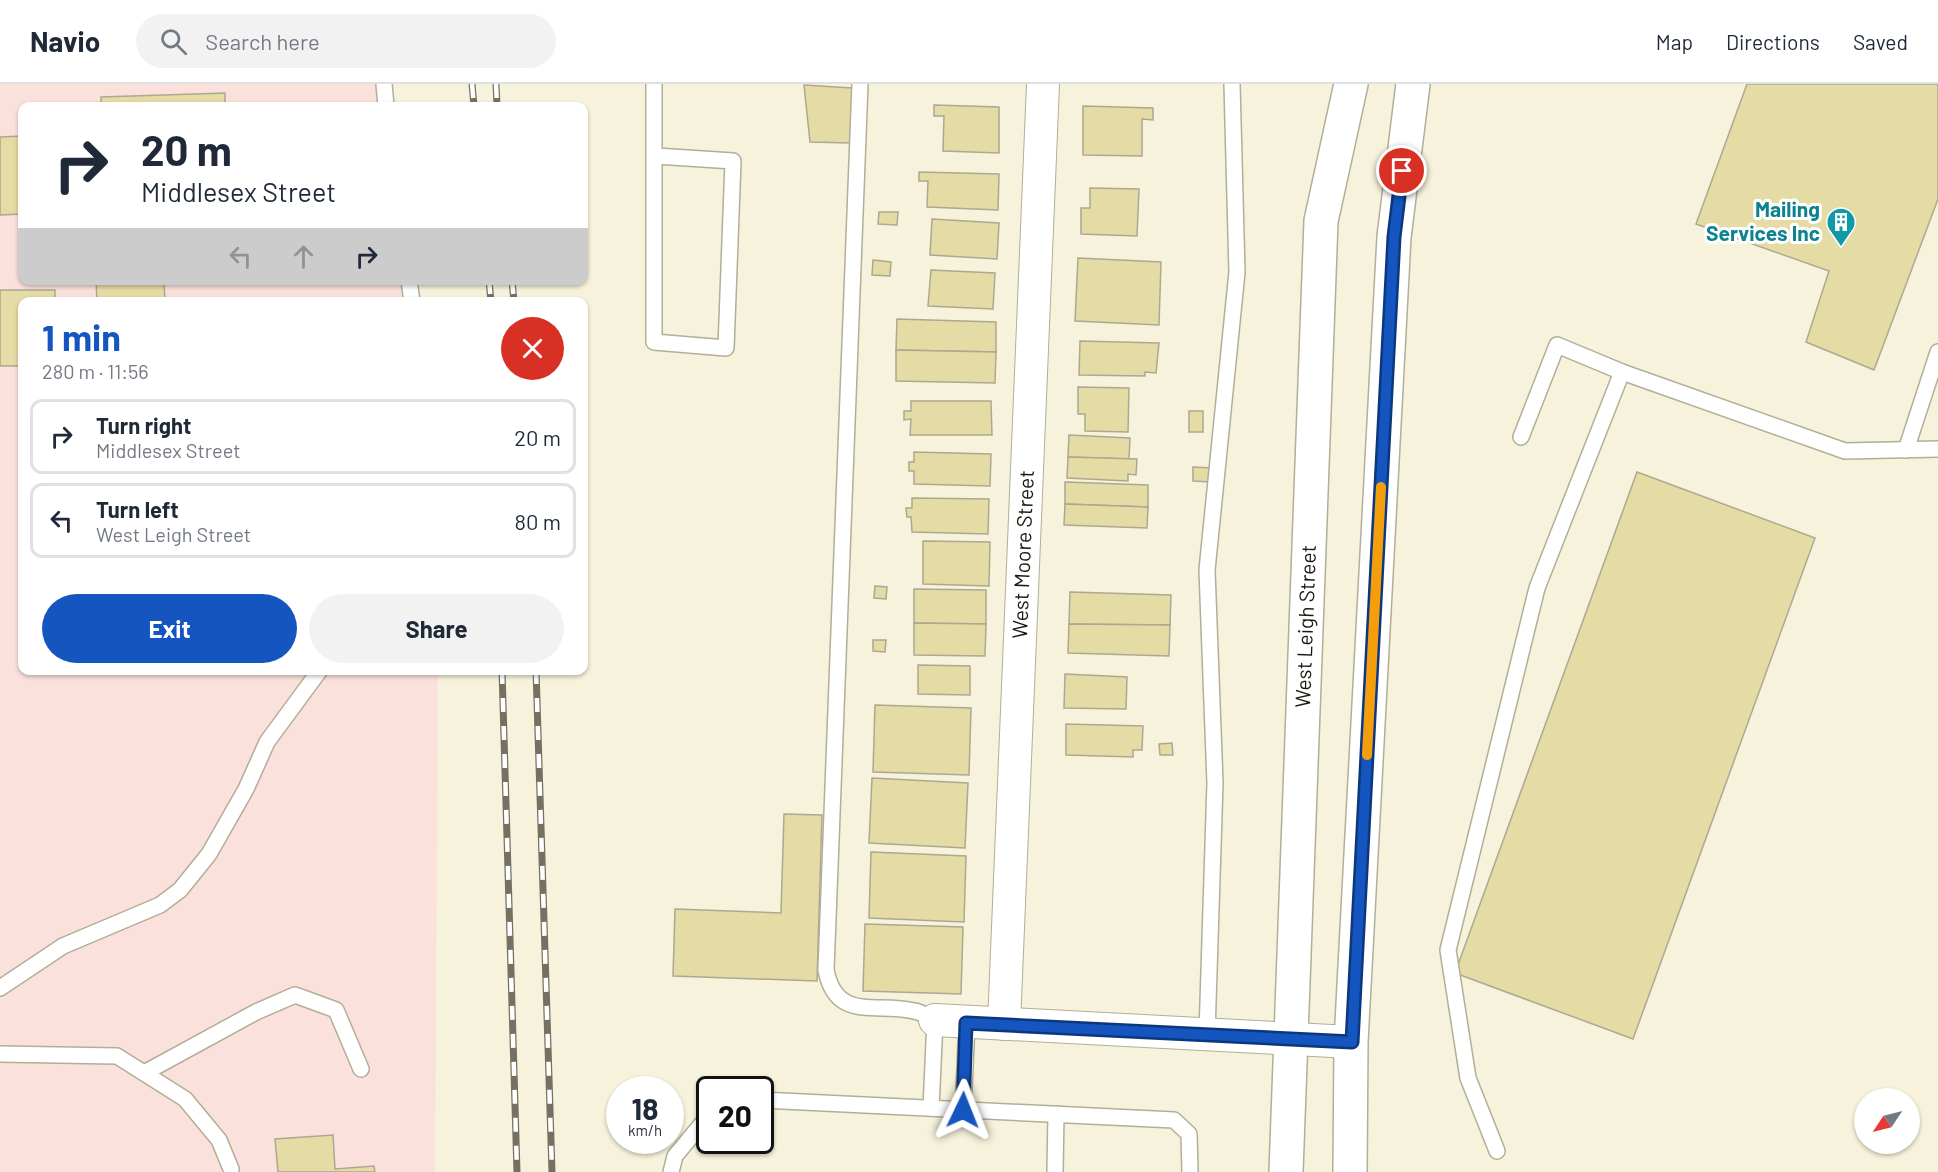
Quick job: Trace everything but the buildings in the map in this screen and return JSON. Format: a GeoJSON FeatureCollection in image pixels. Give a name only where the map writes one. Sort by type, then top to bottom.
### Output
{"type":"FeatureCollection","features":[{"type":"Feature","properties":{"kind":"street","name":"West Moore Street"},"geometry":{"type":"LineString","coordinates":[[1004,1024],[1042,84]]}},
{"type":"Feature","properties":{"kind":"street","name":"West Leigh Street"},"geometry":{"type":"LineString","coordinates":[[1286,1172],[1289,1039],[1321,221],[1351,84]]}},
{"type":"Feature","properties":{"kind":"street"},"geometry":{"type":"LineString","coordinates":[[1350,1172],[1352,1042],[1394,237],[1413,84]]}},
{"type":"Feature","properties":{"kind":"street"},"geometry":{"type":"LineString","coordinates":[[936,1020],[1352,1042]]}},
{"type":"Feature","properties":{"kind":"lane"},"geometry":{"type":"LineString","coordinates":[[384,84],[386,102]]}},
{"type":"Feature","properties":{"kind":"lane"},"geometry":{"type":"LineString","coordinates":[[654,84],[656,156],[654,342],[726,348],[733,161],[656,156]]}},
{"type":"Feature","properties":{"kind":"lane"},"geometry":{"type":"LineString","coordinates":[[860,84],[826,970],[828,984],[844,1003],[914,1011],[936,1020],[931,1108]]}},
{"type":"Feature","properties":{"kind":"lane"},"geometry":{"type":"LineString","coordinates":[[1207,1034],[1215,783],[1208,570],[1237,272],[1232,84]]}},
{"type":"Feature","properties":{"kind":"lane"},"geometry":{"type":"LineString","coordinates":[[1521,437],[1557,345],[1622,372],[1845,451],[1938,449]]}},
{"type":"Feature","properties":{"kind":"lane"},"geometry":{"type":"LineString","coordinates":[[1906,450],[1938,352]]}},
{"type":"Feature","properties":{"kind":"lane"},"geometry":{"type":"LineString","coordinates":[[1497,1151],[1468,1078],[1448,950],[1537,588],[1622,372]]}},
{"type":"Feature","properties":{"kind":"lane"},"geometry":{"type":"LineString","coordinates":[[0,988],[63,946],[160,905],[180,890],[209,854],[246,789],[267,742],[316,675]]}},
{"type":"Feature","properties":{"kind":"lane"},"geometry":{"type":"LineString","coordinates":[[147,1072],[256,1012],[295,995],[336,1010],[361,1069]]}},
{"type":"Feature","properties":{"kind":"lane"},"geometry":{"type":"LineString","coordinates":[[963,1110],[966,1023]]}},
{"type":"Feature","properties":{"kind":"lane"},"geometry":{"type":"LineString","coordinates":[[0,1054],[117,1056],[147,1072],[185,1099],[219,1140],[231,1169]]}},
{"type":"Feature","properties":{"kind":"lane"},"geometry":{"type":"LineString","coordinates":[[774,1101],[1174,1119],[1189,1134],[1190,1172]]}},
{"type":"Feature","properties":{"kind":"lane"},"geometry":{"type":"LineString","coordinates":[[1055,1172],[1056,1114]]}},
{"type":"Feature","properties":{"kind":"lane"},"geometry":{"type":"LineString","coordinates":[[670,1172],[675,1156],[696,1131]]}},
{"type":"Feature","properties":{"kind":"shaded area"},"geometry":{"type":"Polygon","coordinates":[[[0,84],[392,84],[394,102],[18,102],[18,285],[409,285],[410,297],[18,297],[18,675],[438,675],[435,1172],[0,1172],[0,84]]]}},
{"type":"Feature","properties":{"kind":"railway"},"geometry":{"type":"LineString","coordinates":[[472,84],[474,102]]}},
{"type":"Feature","properties":{"kind":"railway"},"geometry":{"type":"LineString","coordinates":[[496,84],[497,102]]}},
{"type":"Feature","properties":{"kind":"railway"},"geometry":{"type":"LineString","coordinates":[[489,285],[491,297]]}},
{"type":"Feature","properties":{"kind":"railway"},"geometry":{"type":"LineString","coordinates":[[512,285],[514,297]]}},
{"type":"Feature","properties":{"kind":"railway"},"geometry":{"type":"LineString","coordinates":[[502,675],[517,1172]]}},
{"type":"Feature","properties":{"kind":"railway"},"geometry":{"type":"LineString","coordinates":[[536,675],[552,1172]]}},
{"type":"Feature","properties":{"kind":"slow traffic"},"geometry":{"type":"LineString","coordinates":[[1367,755],[1381,487]]}},
{"type":"Feature","properties":{"kind":"place","name":"Mailing Services Inc"},"geometry":{"type":"Point","coordinates":[1841,248]}},
{"type":"Feature","properties":{"kind":"route"},"geometry":{"type":"LineString","coordinates":[[963,1110],[966,1023],[1352,1042],[1394,237],[1402,171]]}}]}
